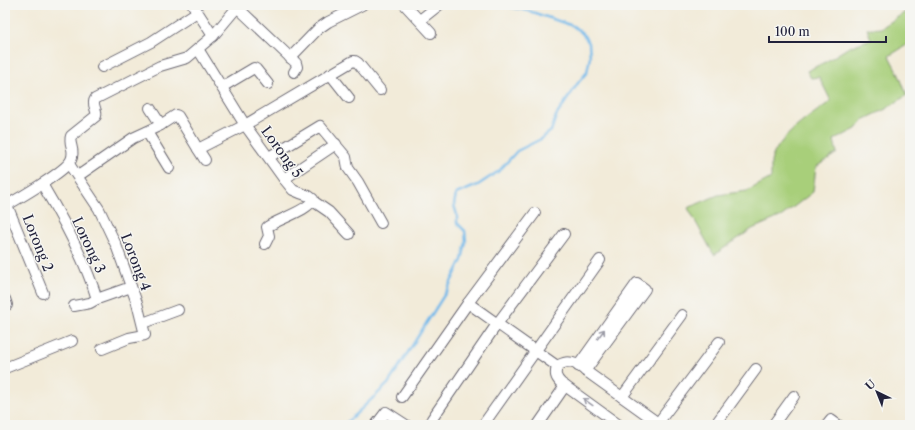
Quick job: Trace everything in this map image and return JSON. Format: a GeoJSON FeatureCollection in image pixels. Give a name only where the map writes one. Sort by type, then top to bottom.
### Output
{"type":"FeatureCollection","features":[{"type":"Feature","properties":{"kind":"street"},"geometry":{"type":"LineString","coordinates":[[290,58],[318,29],[362,5]]}},
{"type":"Feature","properties":{"kind":"street"},"geometry":{"type":"LineString","coordinates":[[405,5],[431,33]]}},
{"type":"Feature","properties":{"kind":"street"},"geometry":{"type":"LineString","coordinates":[[420,20],[439,5]]}},
{"type":"Feature","properties":{"kind":"street"},"geometry":{"type":"LineString","coordinates":[[6,205],[42,184],[69,164],[72,158],[73,149],[70,141],[71,136],[96,116],[97,113],[94,104],[95,99],[160,66],[187,58],[213,36],[238,6],[297,65],[294,72]]}},
{"type":"Feature","properties":{"kind":"street"},"geometry":{"type":"LineString","coordinates":[[102,67],[151,42],[195,8],[213,36]]}},
{"type":"Feature","properties":{"kind":"street","name":"Lorong 5"},"geometry":{"type":"LineString","coordinates":[[198,49],[245,125],[284,179],[293,190],[300,194],[309,196],[313,201],[329,212],[349,234]]}},
{"type":"Feature","properties":{"kind":"street"},"geometry":{"type":"LineString","coordinates":[[198,148],[245,125],[330,74],[355,61],[380,90]]}},
{"type":"Feature","properties":{"kind":"street"},"geometry":{"type":"LineString","coordinates":[[222,87],[254,68],[256,68],[268,84]]}},
{"type":"Feature","properties":{"kind":"street"},"geometry":{"type":"LineString","coordinates":[[330,74],[349,98]]}},
{"type":"Feature","properties":{"kind":"street"},"geometry":{"type":"LineString","coordinates":[[150,108],[161,125]]}},
{"type":"Feature","properties":{"kind":"street"},"geometry":{"type":"LineString","coordinates":[[78,176],[133,138],[161,125],[177,115],[205,160]]}},
{"type":"Feature","properties":{"kind":"street"},"geometry":{"type":"LineString","coordinates":[[269,157],[319,126],[346,157],[348,168],[358,182],[381,223]]}},
{"type":"Feature","properties":{"kind":"street"},"geometry":{"type":"LineString","coordinates":[[147,132],[169,168]]}},
{"type":"Feature","properties":{"kind":"street"},"geometry":{"type":"LineString","coordinates":[[284,179],[336,144]]}},
{"type":"Feature","properties":{"kind":"street","name":"Lorong 4"},"geometry":{"type":"LineString","coordinates":[[69,164],[99,209],[116,245],[148,334],[129,338],[102,349]]}},
{"type":"Feature","properties":{"kind":"street","name":"Lorong 3"},"geometry":{"type":"LineString","coordinates":[[42,184],[62,220],[91,281],[97,299]]}},
{"type":"Feature","properties":{"kind":"street"},"geometry":{"type":"LineString","coordinates":[[265,244],[269,236],[267,228],[269,226],[302,210],[313,201]]}},
{"type":"Feature","properties":{"kind":"street","name":"Lorong 2"},"geometry":{"type":"LineString","coordinates":[[6,205],[43,293]]}},
{"type":"Feature","properties":{"kind":"street"},"geometry":{"type":"LineString","coordinates":[[402,396],[535,212]]}},
{"type":"Feature","properties":{"kind":"street"},"geometry":{"type":"LineString","coordinates":[[432,419],[497,324],[564,234]]}},
{"type":"Feature","properties":{"kind":"street"},"geometry":{"type":"LineString","coordinates":[[483,425],[600,260]]}},
{"type":"Feature","properties":{"kind":"street"},"geometry":{"type":"LineString","coordinates":[[637,284],[645,289],[582,368],[637,284]]}},
{"type":"Feature","properties":{"kind":"street"},"geometry":{"type":"LineString","coordinates":[[74,306],[90,303],[131,287]]}},
{"type":"Feature","properties":{"kind":"street"},"geometry":{"type":"LineString","coordinates":[[468,303],[557,366]]}},
{"type":"Feature","properties":{"kind":"street"},"geometry":{"type":"LineString","coordinates":[[143,322],[178,310]]}},
{"type":"Feature","properties":{"kind":"street"},"geometry":{"type":"LineString","coordinates":[[622,397],[682,315]]}},
{"type":"Feature","properties":{"kind":"street"},"geometry":{"type":"LineString","coordinates":[[5,368],[72,341]]}},
{"type":"Feature","properties":{"kind":"street"},"geometry":{"type":"LineString","coordinates":[[620,425],[605,421],[556,378],[555,372],[557,366],[569,361],[582,368],[660,424],[719,342]]}},
{"type":"Feature","properties":{"kind":"street"},"geometry":{"type":"LineString","coordinates":[[715,425],[756,369]]}},
{"type":"Feature","properties":{"kind":"street"},"geometry":{"type":"LineString","coordinates":[[538,425],[565,386]]}},
{"type":"Feature","properties":{"kind":"street"},"geometry":{"type":"LineString","coordinates":[[773,425],[794,396]]}},
{"type":"Feature","properties":{"kind":"street"},"geometry":{"type":"LineString","coordinates":[[376,425],[386,412],[406,425]]}},
{"type":"Feature","properties":{"kind":"street"},"geometry":{"type":"LineString","coordinates":[[827,425],[830,420],[838,425]]}},
{"type":"Feature","properties":{"kind":"green space"},"geometry":{"type":"Polygon","coordinates":[[[910,9],[910,43],[889,56],[907,95],[886,109],[863,120],[856,129],[834,140],[837,153],[816,167],[813,192],[782,216],[752,229],[714,255],[688,208],[718,195],[747,191],[771,178],[771,162],[774,153],[787,135],[831,101],[819,77],[811,78],[807,71],[827,61],[849,47],[871,39],[867,29],[881,28],[910,9]]]}},
{"type":"Feature","properties":{"kind":"waterway"},"geometry":{"type":"LineString","coordinates":[[344,425],[388,384],[446,292],[462,260],[466,242],[465,231],[457,223],[457,215],[454,205],[456,194],[478,185],[499,171],[517,151],[541,139],[551,131],[556,116],[587,72],[590,57],[589,43],[582,33],[573,26],[529,11],[501,5]]}}]}
